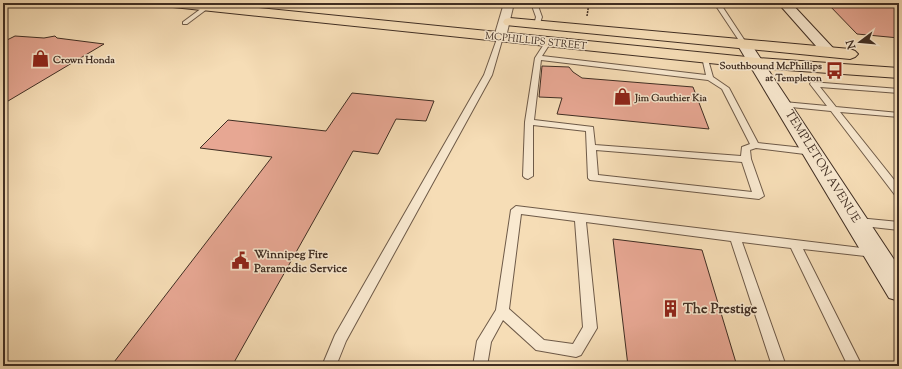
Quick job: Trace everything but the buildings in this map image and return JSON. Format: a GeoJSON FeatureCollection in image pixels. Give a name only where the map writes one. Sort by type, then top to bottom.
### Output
{"type":"FeatureCollection","features":[{"type":"Feature","properties":{"kind":"main road","name":"MCPHILLIPS STREET"},"geometry":{"type":"LineString","coordinates":[[173,3],[211,5],[500,37],[757,63],[899,74]]}},
{"type":"Feature","properties":{"kind":"main road","name":"MCPHILLIPS STREET"},"geometry":{"type":"LineString","coordinates":[[498,21],[868,56]]}},
{"type":"Feature","properties":{"kind":"street"},"geometry":{"type":"LineString","coordinates":[[500,37],[498,21],[509,3]]}},
{"type":"Feature","properties":{"kind":"street"},"geometry":{"type":"LineString","coordinates":[[784,3],[829,52]]}},
{"type":"Feature","properties":{"kind":"street","name":"TEMPLETON AVENUE"},"geometry":{"type":"LineString","coordinates":[[744,44],[784,104],[899,290]]}},
{"type":"Feature","properties":{"kind":"lane"},"geometry":{"type":"LineString","coordinates":[[534,3],[539,17],[537,25]]}},
{"type":"Feature","properties":{"kind":"lane"},"geometry":{"type":"LineString","coordinates":[[717,3],[744,44]]}},
{"type":"Feature","properties":{"kind":"lane"},"geometry":{"type":"LineString","coordinates":[[185,23],[211,5]]}},
{"type":"Feature","properties":{"kind":"lane"},"geometry":{"type":"LineString","coordinates":[[329,366],[344,332],[488,75],[500,37]]}},
{"type":"Feature","properties":{"kind":"lane"},"geometry":{"type":"LineString","coordinates":[[528,176],[530,122],[538,58],[548,42]]}},
{"type":"Feature","properties":{"kind":"lane"},"geometry":{"type":"LineString","coordinates":[[705,57],[710,78]]}},
{"type":"Feature","properties":{"kind":"lane"},"geometry":{"type":"LineString","coordinates":[[538,58],[710,78],[725,88],[755,145]]}},
{"type":"Feature","properties":{"kind":"lane"},"geometry":{"type":"LineString","coordinates":[[899,91],[814,84],[899,193]]}},
{"type":"Feature","properties":{"kind":"lane"},"geometry":{"type":"LineString","coordinates":[[784,104],[899,115]]}},
{"type":"Feature","properties":{"kind":"lane"},"geometry":{"type":"LineString","coordinates":[[530,122],[590,129],[593,178],[759,196],[746,159],[745,149],[755,145],[813,152]]}},
{"type":"Feature","properties":{"kind":"lane"},"geometry":{"type":"LineString","coordinates":[[591,147],[746,159]]}},
{"type":"Feature","properties":{"kind":"lane"},"geometry":{"type":"LineString","coordinates":[[480,366],[484,341],[502,311],[516,210],[735,238],[877,254]]}},
{"type":"Feature","properties":{"kind":"lane"},"geometry":{"type":"LineString","coordinates":[[502,311],[541,346],[576,351],[590,328],[580,218]]}},
{"type":"Feature","properties":{"kind":"lane"},"geometry":{"type":"LineString","coordinates":[[858,222],[899,226]]}},
{"type":"Feature","properties":{"kind":"lane"},"geometry":{"type":"LineString","coordinates":[[735,238],[779,366]]}},
{"type":"Feature","properties":{"kind":"lane"},"geometry":{"type":"LineString","coordinates":[[795,245],[855,366]]}},
{"type":"Feature","properties":{"kind":"path"},"geometry":{"type":"LineString","coordinates":[[586,22],[589,3]]}},
{"type":"Feature","properties":{"kind":"place","name":"Crown Honda"},"geometry":{"type":"Point","coordinates":[40,59]}},
{"type":"Feature","properties":{"kind":"place","name":"Southbound McPhillips at Templeton"},"geometry":{"type":"Point","coordinates":[835,71]}},
{"type":"Feature","properties":{"kind":"place","name":"Jim Gauthier Kia"},"geometry":{"type":"Point","coordinates":[622,97]}},
{"type":"Feature","properties":{"kind":"place","name":"Winnipeg Fire Paramedic Service"},"geometry":{"type":"Point","coordinates":[241,261]}},
{"type":"Feature","properties":{"kind":"place","name":"The Prestige"},"geometry":{"type":"Point","coordinates":[670,308]}}]}
